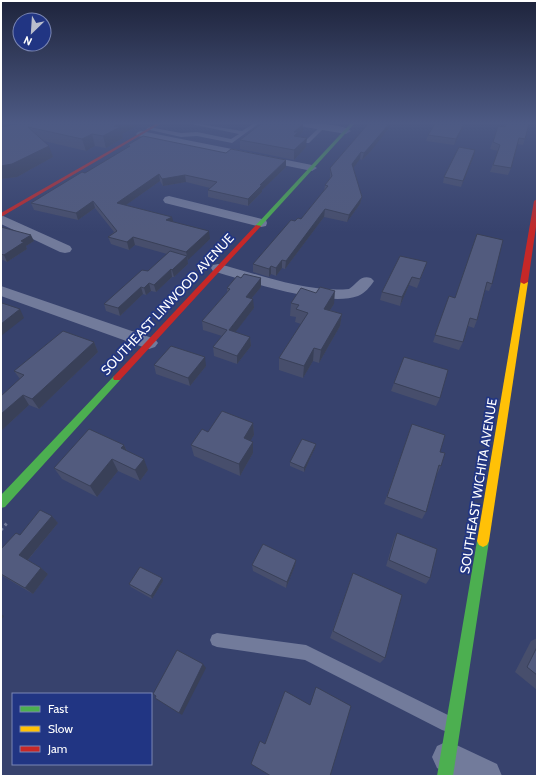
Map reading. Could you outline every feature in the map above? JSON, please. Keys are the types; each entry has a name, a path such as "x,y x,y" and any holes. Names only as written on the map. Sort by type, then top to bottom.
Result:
{"street":[{"path":"1,215 95,160"},
{"path":"277,160 312,168"},
{"name":"SOUTHEAST LINWOOD AVENUE","path":"1,503 319,160"},
{"path":"170,200 261,223"},
{"name":"SOUTHEAST WICHITA AVENUE","path":"449,753 537,201"},
{"path":"1,219 65,249"},
{"path":"218,268 293,287 332,294 353,292 366,281"},
{"path":"4,295 149,343"},
{"path":"449,753 485,776"}],"lane":[{"path":"217,640 306,653 449,753"}],"building":[{"path":"1,160 20,160 12,164 1,166"},
{"path":"106,160 286,160 248,199 208,190 217,182 185,175 162,179 159,174 117,203 172,217 166,220 209,231 186,252 133,237 127,242 108,237 117,231 93,201 76,213 31,203 82,172 85,173"},
{"path":"337,160 355,160 352,164 362,197 349,215 325,209 286,261 282,260 276,268 271,266 269,269 253,264 291,220 295,221 298,218 301,219 328,186 325,185 332,176 330,168"},
{"path":"452,160 471,160 463,181 444,177"},
{"path":"495,160 513,160 511,168 493,165"},
{"path":"1,227 31,235 21,241 24,242 4,255 1,254"},
{"path":"477,234 503,240 492,284 487,282 477,320 470,318 463,342 435,335 449,296 455,298"},
{"path":"170,251 187,256 154,285 149,283 144,288 141,287 118,308 104,304 142,270 148,271"},
{"path":"400,256 427,262 420,279 412,277 402,297 382,292"},
{"path":"244,274 261,278 246,297 253,299 229,330 250,337 237,356 213,347 227,330 202,321 230,289 227,288 237,276 241,278"},
{"path":"320,287 335,291 324,309 342,314 321,350 314,348 304,366 279,358 308,313 296,309 299,305 291,303 301,288 316,293"},
{"path":"2,303 20,309 1,324 1,304"},
{"path":"63,331 94,342 32,399 23,395 1,414 1,396 24,375 14,371"},
{"path":"171,346 205,357 188,378 154,365"},
{"path":"404,357 448,370 440,398 394,383"},
{"path":"222,411 253,423 244,438 253,442 239,464 191,445 202,429 208,432"},
{"path":"412,424 445,435 440,452 445,453 441,466 439,465 426,512 387,497"},
{"path":"89,429 124,445 121,448 144,459 135,470 112,459 90,486 54,468"},
{"path":"302,439 316,444 304,468 290,462"},
{"path":"40,510 52,516 19,555 41,568 25,588 1,574 1,549 16,533 20,535"},
{"path":"397,533 437,549 430,578 389,560"},
{"path":"263,544 296,560 287,582 252,565"},
{"path":"140,567 162,578 151,596 129,584"},
{"path":"353,573 402,595 385,658 333,631"},
{"path":"537,647 537,675 527,667"},
{"path":"177,650 203,664 179,713 155,698 156,696 153,694"},
{"path":"316,687 351,706 330,776 271,776 251,764 260,741 265,744 285,691 310,705"}],"traffic: fast":[{"path":"258,226 319,160"},
{"path":"1,503 117,378"},
{"path":"445,776 483,541"}],"traffic: slow":[{"path":"483,541 524,282"}],"traffic: jam":[{"path":"1,215 95,160"},
{"path":"524,282 537,201"},
{"path":"117,378 258,226"}]}
